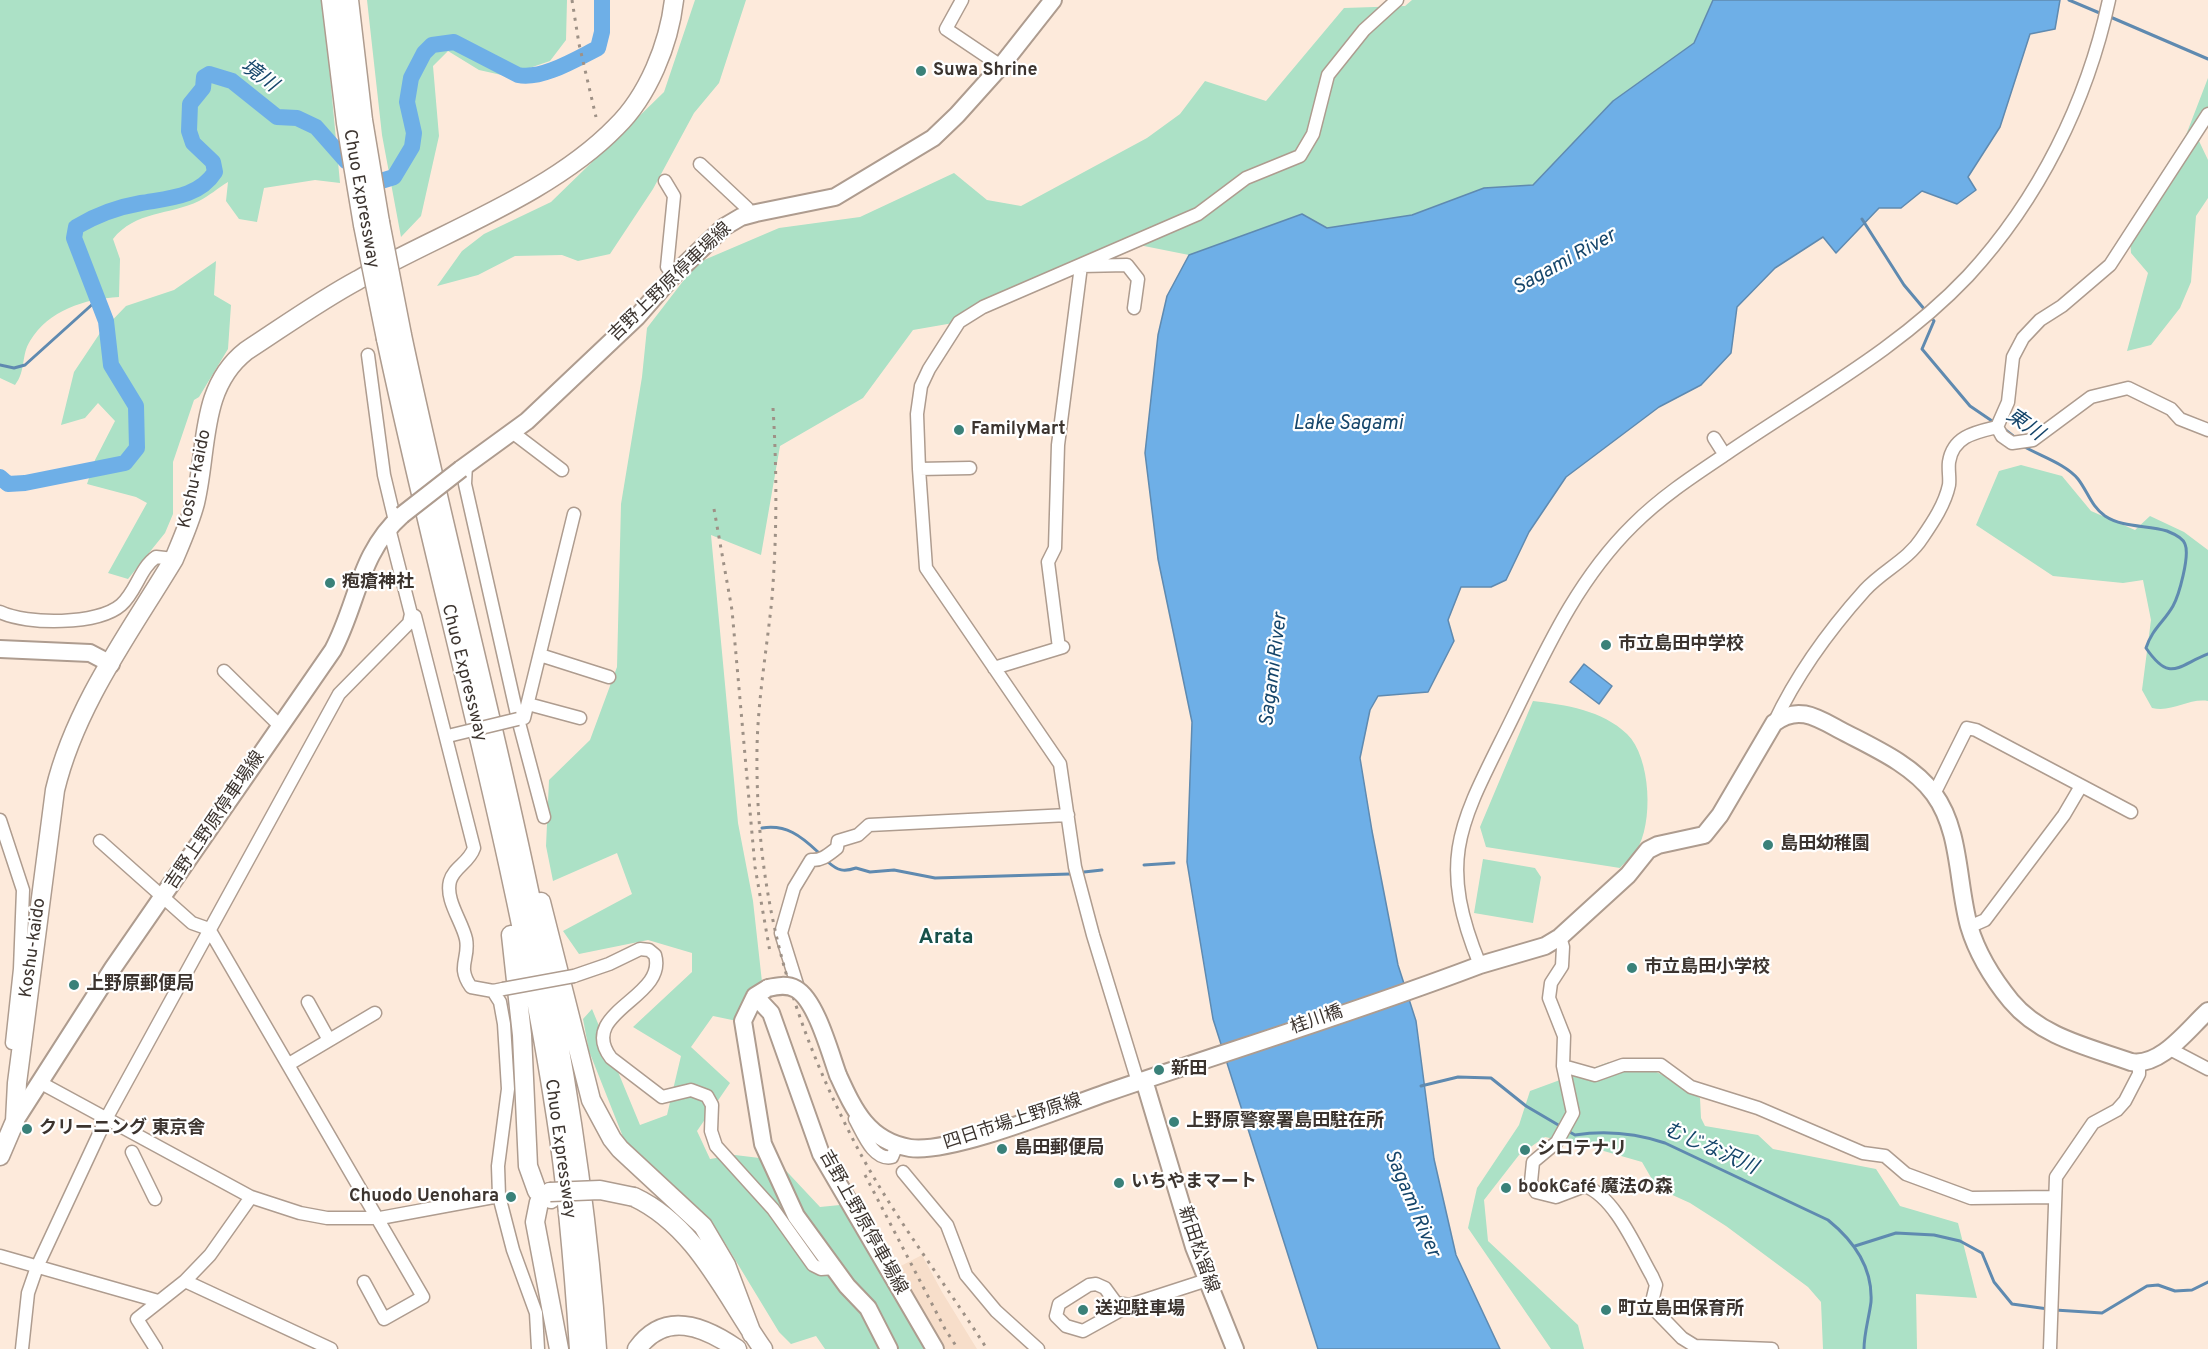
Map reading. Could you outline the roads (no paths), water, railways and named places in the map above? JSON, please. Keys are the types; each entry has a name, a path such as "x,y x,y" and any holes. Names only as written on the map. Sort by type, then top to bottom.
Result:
{"highway":[{"name":"Chuo Expressway","path":"331,0 346,123 394,337 467,691 511,879 546,1059 564,1174 579,1349"},
{"name":"Chuo Expressway","path":"349,0 394,337 508,798 560,1047 586,1232 597,1349"},
{"name":"Koshu-kaido","path":"0,1156 15,1121 16,1046 55,790 67,747 111,664 174,559 195,501 213,394 218,382 235,360 357,280 512,199 574,163 596,146 618,126 646,84 668,30 674,0"},
{"path":"467,691 503,886 516,974 522,1035 528,1166 533,1185 548,1196 600,1190 664,1215 689,1239 751,1341 763,1349"},
{"path":"508,798 546,918 591,1100 620,1149 692,1214 712,1239 733,1281 751,1341"},
{"path":"548,1196 535,1212 535,1228 559,1349"},
{"path":"637,1349 654,1331 677,1326 700,1328 737,1349"}],"main road":[{"name":"吉野上野原停車場線","path":"15,1121 113,968 163,899 337,641 346,625 364,564 395,521 463,467 512,432 637,317 675,274 724,227 748,215 835,197 933,138 957,116 1001,66 1053,0"},
{"path":"0,649 90,653 111,664"},
{"path":"1480,965 1545,946 1560,937 1620,883 1648,850 1658,845 1704,835 1713,826 1774,723 1794,713 1812,716 1898,762 1934,794 1949,826 1969,927 1993,976 2027,1018 2048,1032 2139,1064 2153,1059 2168,1048 2208,1011"},
{"name":"桂川橋","path":"1179,1068 1480,965"},
{"name":"四日市場上野原線","path":"762,992 786,986 797,989 807,1000 838,1075 865,1125 878,1136 897,1145 914,1148 940,1147 1179,1068"},
{"name":"吉野上野原停車場線","path":"762,992 821,1154 934,1349"},
{"path":"762,992 743,1021 763,1144 796,1216 868,1308 889,1349"},
{"name":"新田松留線","path":"1141,1081 1194,1247 1235,1349"}],"street":[{"path":"962,0 946,29 1001,66"},
{"path":"1141,1081 1090,923 1075,867 1060,764 926,568 917,414 921,386 928,369 959,322 983,307 1198,214 1246,178 1300,156 1313,134 1328,75 1364,30 1397,0"},
{"path":"1480,965 1459,902 1456,868 1459,841 1479,786 1568,607 1608,552 1666,495 1881,352 1912,328 1967,276 2020,210 2052,156 2090,73 2109,0"},
{"path":"1997,427 2008,402 2013,357 2023,338 2040,320 2062,306 2110,265 2208,114"},
{"path":"700,164 747,208 748,215"},
{"path":"665,181 674,196 667,267 675,274"},
{"path":"1081,266 1127,265 1138,279 1134,308"},
{"path":"994,668 1061,648 1048,562 1055,548 1058,445 1081,266"},
{"path":"22,1349 28,1293 37,1268 106,1119 339,694 409,623 411,614 395,521 384,475 368,355"},
{"path":"1997,427 2002,436 2012,442 2034,440 2091,397 2128,388 2171,409 2180,419 2208,430"},
{"path":"1774,723 1817,651 1866,589 1914,550 1923,537 1942,505 1949,484 1951,456 1959,441 1971,433 1997,427"},
{"path":"512,432 562,470"},
{"path":"463,467 518,719 544,817"},
{"path":"919,469 970,468"},
{"path":"450,736 524,718 574,514"},
{"path":"0,612 44,621 81,619 104,613 123,603 149,562 156,557 174,559"},
{"path":"411,614 415,616 450,736 474,849 471,857 454,871 449,888 466,940 462,967 471,987 498,990 574,976 640,950 649,950 655,956 658,964 656,974 650,984 613,1014 603,1041 605,1050 611,1058 662,1097 691,1090 707,1096 712,1105 711,1131 716,1146 773,1209 813,1265 821,1269 835,1268"},
{"path":"540,655 609,677"},
{"path":"224,671 280,727"},
{"path":"528,704 580,718"},
{"path":"1934,794 1967,728 1976,730 2131,812"},
{"path":"1969,927 1985,920 2064,815 2081,786"},
{"path":"897,1145 892,1157 885,1159 876,1154 842,1098 818,1042 791,972 781,933 794,888 811,860 819,861 837,848 838,841 858,835 869,825 1068,815"},
{"path":"0,820 23,890 16,1046"},
{"path":"99,841 192,923 210,929 380,1218 423,1297 384,1319 364,1282"},
{"path":"1560,937 1563,946 1562,966 1551,983 1549,998 1564,1036 1563,1066 1573,1113 1557,1142 1533,1162 1531,1182 1536,1191 1556,1197 1585,1186 1595,1190 1608,1201 1656,1285 1651,1306 1682,1338 1695,1346 1772,1349"},
{"path":"498,990 504,1024 508,1089 498,1166 499,1196 513,1250 536,1313 538,1349"},
{"path":"308,1002 329,1040"},
{"path":"289,1065 375,1013"},
{"path":"0,1034 16,1046"},
{"path":"2168,1048 2208,1070"},
{"path":"2050,1349 2055,1258 2056,1177 2093,1123 2117,1110 2125,1101 2139,1074 2139,1064"},
{"path":"1563,1066 1595,1075 1623,1065 1661,1065 1691,1088 1758,1108 1863,1153 1885,1156 1906,1174 1971,1198 2054,1197"},
{"path":"41,1083 251,1197 300,1214 327,1218 380,1218 499,1196"},
{"path":"132,1152 155,1199"},
{"path":"903,1172 947,1225 966,1275 996,1311 1038,1349"},
{"path":"156,1349 137,1319 185,1281 210,1255 251,1197"},
{"path":"0,1256 158,1301"},
{"path":"1131,1305 1116,1303 1105,1288 1096,1284 1089,1285 1059,1304 1056,1316 1066,1326 1083,1331 1131,1305 1207,1280"},
{"path":"185,1281 331,1349"}],"water":[{"name":"Lake Sagami","path":"1713,0 2060,0 2055,29 2030,34 2000,127 1968,177 1976,190 1957,204 1922,191 1901,208 1879,208 1836,253 1823,237 1775,268 1737,307 1731,353 1701,385 1659,407 1566,477 1529,532 1506,580 1491,587 1461,587 1448,620 1454,641 1428,692 1378,696 1370,710 1360,758 1398,965 1416,1021 1434,1159 1456,1255 1500,1349 1318,1349 1213,1019 1187,862 1192,722 1158,559 1145,453 1158,335 1167,296 1189,255 1302,214 1327,228 1412,215 1484,188 1533,185 1613,101 1694,43"},
{"path":"1584,664 1612,686 1599,704 1570,682"}],"waterway":[{"name":"境川","path":"0,477 8,484 25,483 125,463 137,448 136,406 111,365 106,321 74,238 76,227 99,215 132,205 182,195 201,187 215,172 213,162 193,143 189,131 190,104 203,88 204,77 209,74 232,81 277,117 297,118 316,127 346,161 381,181 394,177 412,147 414,133 407,102 411,78 424,53 432,45 454,42 518,75 527,76 548,72 598,48 602,32 602,0"},
{"path":"2069,0 2102,14"},
{"path":"2108,16 2208,59"},
{"name":"東川","path":"1862,219 1904,285 1925,310"},
{"path":"0,365 14,368 25,365 96,301"},
{"name":"東川","path":"1929,315 1934,321 1922,349 1970,406 1995,423"},
{"name":"東川","path":"2003,428 2017,439"},
{"name":"東川","path":"2023,446 2073,474 2096,508 2105,516 2119,523 2167,531 2182,540 2185,544 2186,557 2178,593 2170,612 2151,636 2146,648 2161,665 2174,669 2208,654"},
{"path":"762,828 771,827 793,832 818,852"},
{"path":"828,862 841,870 856,868 870,872 894,870 935,878 1070,874"},
{"path":"1144,865 1174,863"},
{"path":"1084,872 1102,870"},
{"name":"むじな沢川","path":"1421,1086 1458,1077 1491,1078 1526,1106 1560,1126"},
{"name":"むじな沢川","path":"1566,1130 1575,1135 1610,1133 1632,1135 1665,1143 1828,1220 1854,1246 1869,1277 1871,1302 1864,1349"},
{"path":"1855,1246 1896,1233 1934,1235 1960,1241 1982,1253 1994,1282 2012,1304 2048,1309"},
{"path":"2055,1310 2102,1313 2147,1286 2158,1285 2175,1291 2192,1290 2208,1282"}],"railway":[{"path":"572,0 579,44 596,117"},
{"path":"773,408 776,479 775,550 757,748 762,855 781,956 814,1054 859,1151 905,1227 987,1349"},
{"path":"714,509 732,610 755,867 770,952"},
{"path":"865,1175 945,1329 958,1349"}],"place":[{"name":"Suwa Shrine","path":"921,71"},
{"name":"FamilyMart","path":"959,430"},
{"name":"疱瘡神社","path":"330,583"},
{"name":"市立島田中学校","path":"1606,645"},
{"name":"島田幼稚園","path":"1768,845"},
{"name":"市立島田小学校","path":"1632,968"},
{"name":"上野原郵便局","path":"74,985"},
{"name":"新田","path":"1159,1070"},
{"name":"上野原警察署島田駐在所","path":"1174,1122"},
{"name":"クリーニング 東京舎","path":"27,1129"},
{"name":"島田郵便局","path":"1002,1149"},
{"name":"シロテナリ","path":"1525,1150"},
{"name":"いちやまマート","path":"1119,1183"},
{"name":"bookCafé 魔法の森","path":"1506,1188"},
{"name":"Chuodo Uenohara","path":"511,1197"},
{"name":"送迎駐車場","path":"1083,1310"},
{"name":"町立島田保育所","path":"1606,1310"}],"district":[{"name":"Arata","path":"946,939"}],"water label":[{"name":"Sagami River","path":"1565,263"},
{"name":"Sagami River","path":"1275,670"},
{"name":"Sagami River","path":"1411,1204"}]}
